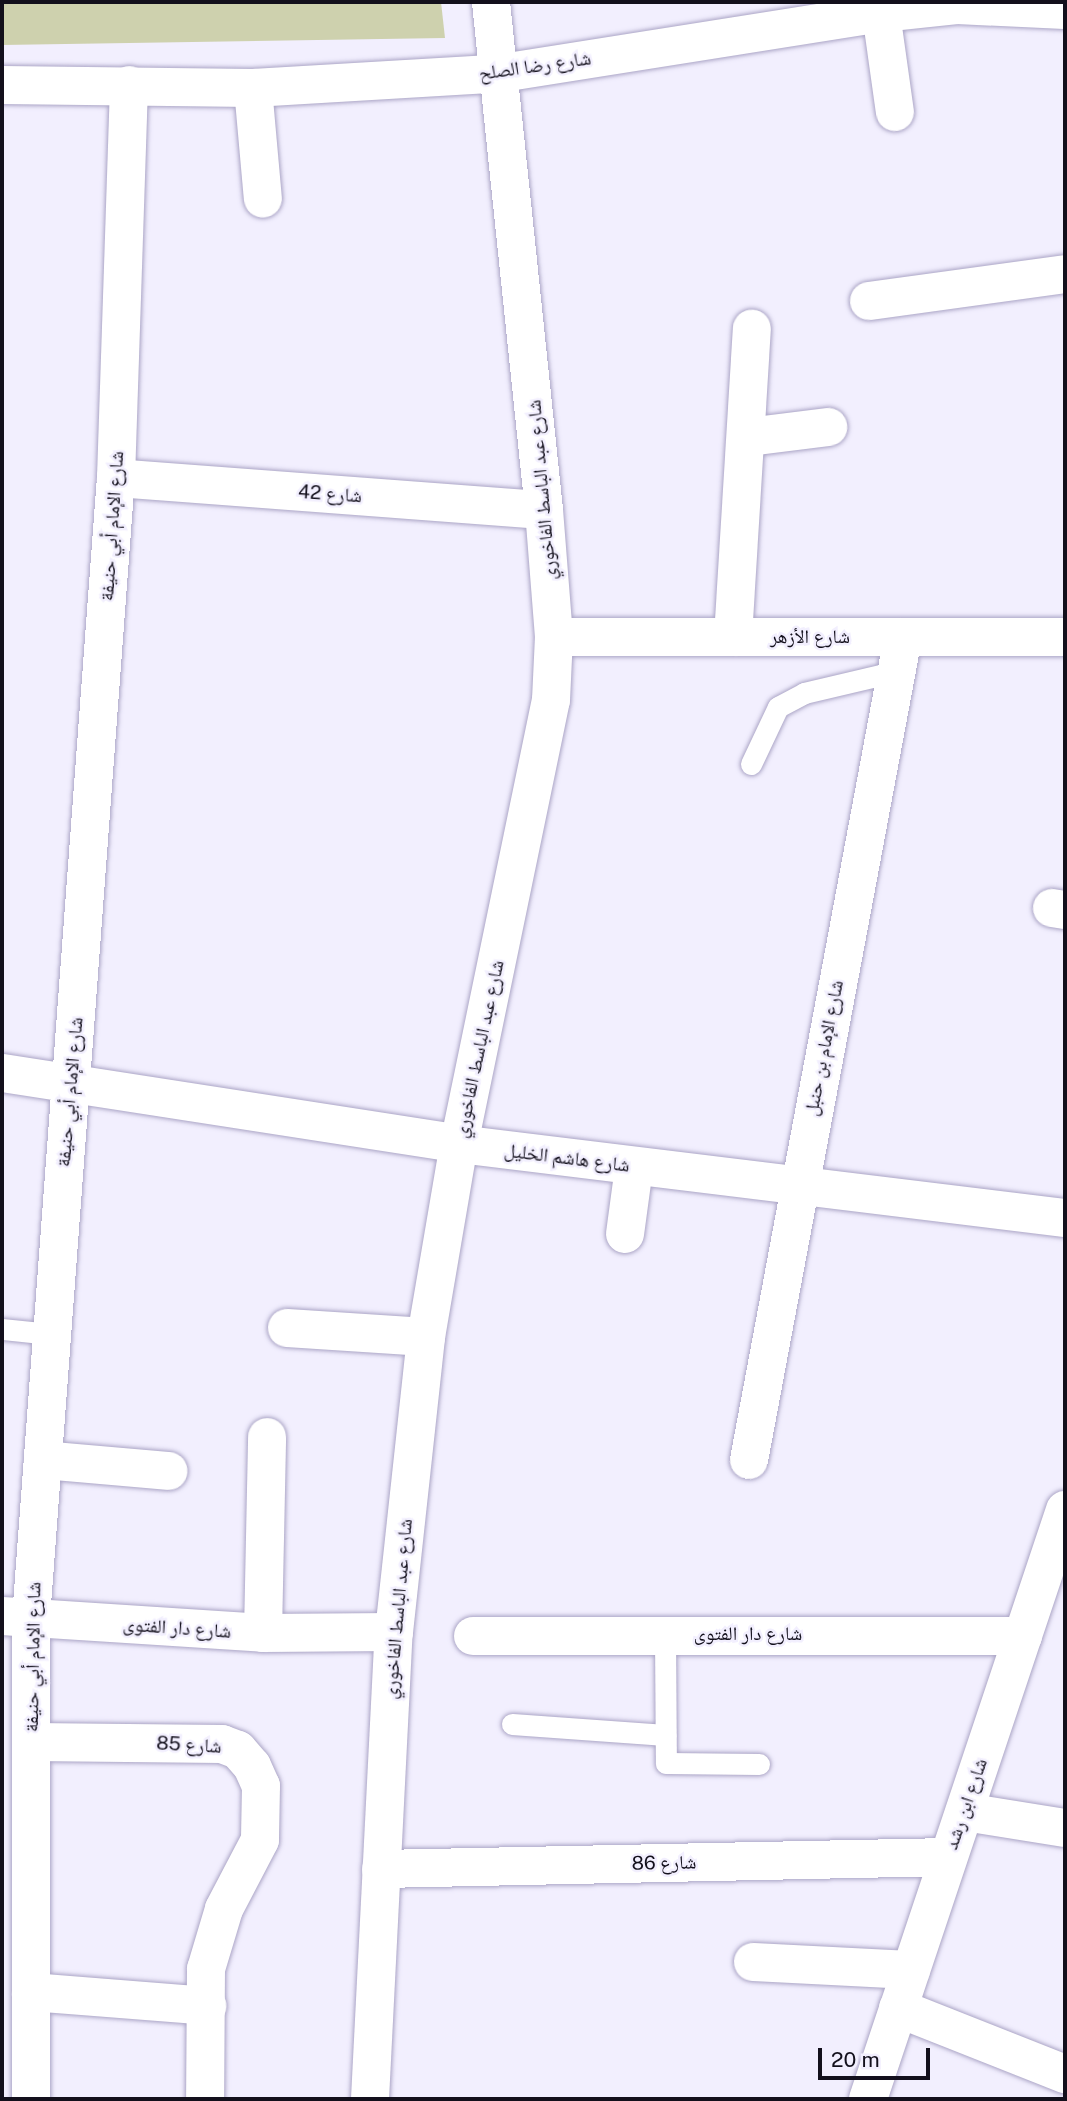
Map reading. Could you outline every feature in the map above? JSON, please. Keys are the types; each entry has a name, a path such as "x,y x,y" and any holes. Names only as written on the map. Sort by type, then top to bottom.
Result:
{"street":[{"name":"شارع عبد الباسط الفاخوري","path":"370,2099 394,1632 426,1337 459,1144 543,753 554,637 502,73 491,2"},
{"name":"شارع رضا الصلح","path":"2,85 253,88 502,73 881,13 957,4 1065,10"},
{"path":"881,13 895,113"},
{"name":"شارع الإمام أبي حنيفة","path":"31,2099 31,1992 16,1853 32,1742 17,1617 43,1460 50,1334 116,478 129,85"},
{"path":"253,88 263,199"},
{"path":"869,301 1065,274"},
{"path":"733,637 748,437 752,329"},
{"path":"748,437 828,427"},
{"name":"شارع 42","path":"116,478 544,510"},
{"name":"شارع الأزهر","path":"554,637 733,637 900,654 1065,637"},
{"name":"شارع الإمام بن حنبل","path":"749,1460 798,1183 900,654"},
{"name":"شارع هاشم الخليل","path":"2,1073 71,1080 459,1144 635,1167 798,1183 1065,1218"},
{"path":"625,1234 635,1167"},
{"path":"287,1328 426,1337"},
{"path":"263,1633 267,1437"},
{"path":"43,1460 169,1471"},
{"name":"شارع ابن رشد","path":"868,2099 1065,1510"},
{"name":"شارع دار الفتوى","path":"17,1617 263,1633 394,1632"},
{"name":"شارع دار الفتوى","path":"473,1636 1023,1636"},
{"name":"شارع 85","path":"32,1742 222,1744 238,1750 252,1766 261,1786 260,1840 216,1930 206,1969 205,2099"},
{"path":"965,1812 1065,1828"},
{"name":"شارع 86","path":"381,1869 948,1857"},
{"path":"753,1962 911,1970"},
{"path":"31,1992 207,2006"},
{"path":"898,2008 1065,2074"}],"lane":[{"path":"751,764 778,707 804,693 900,654"},
{"path":"2,1329 50,1334"},
{"path":"664,1634 666,1763 759,1765"},
{"path":"512,1724 666,1735"}],"green space":[{"path":"2,2 441,2 445,38 2,45"}]}
